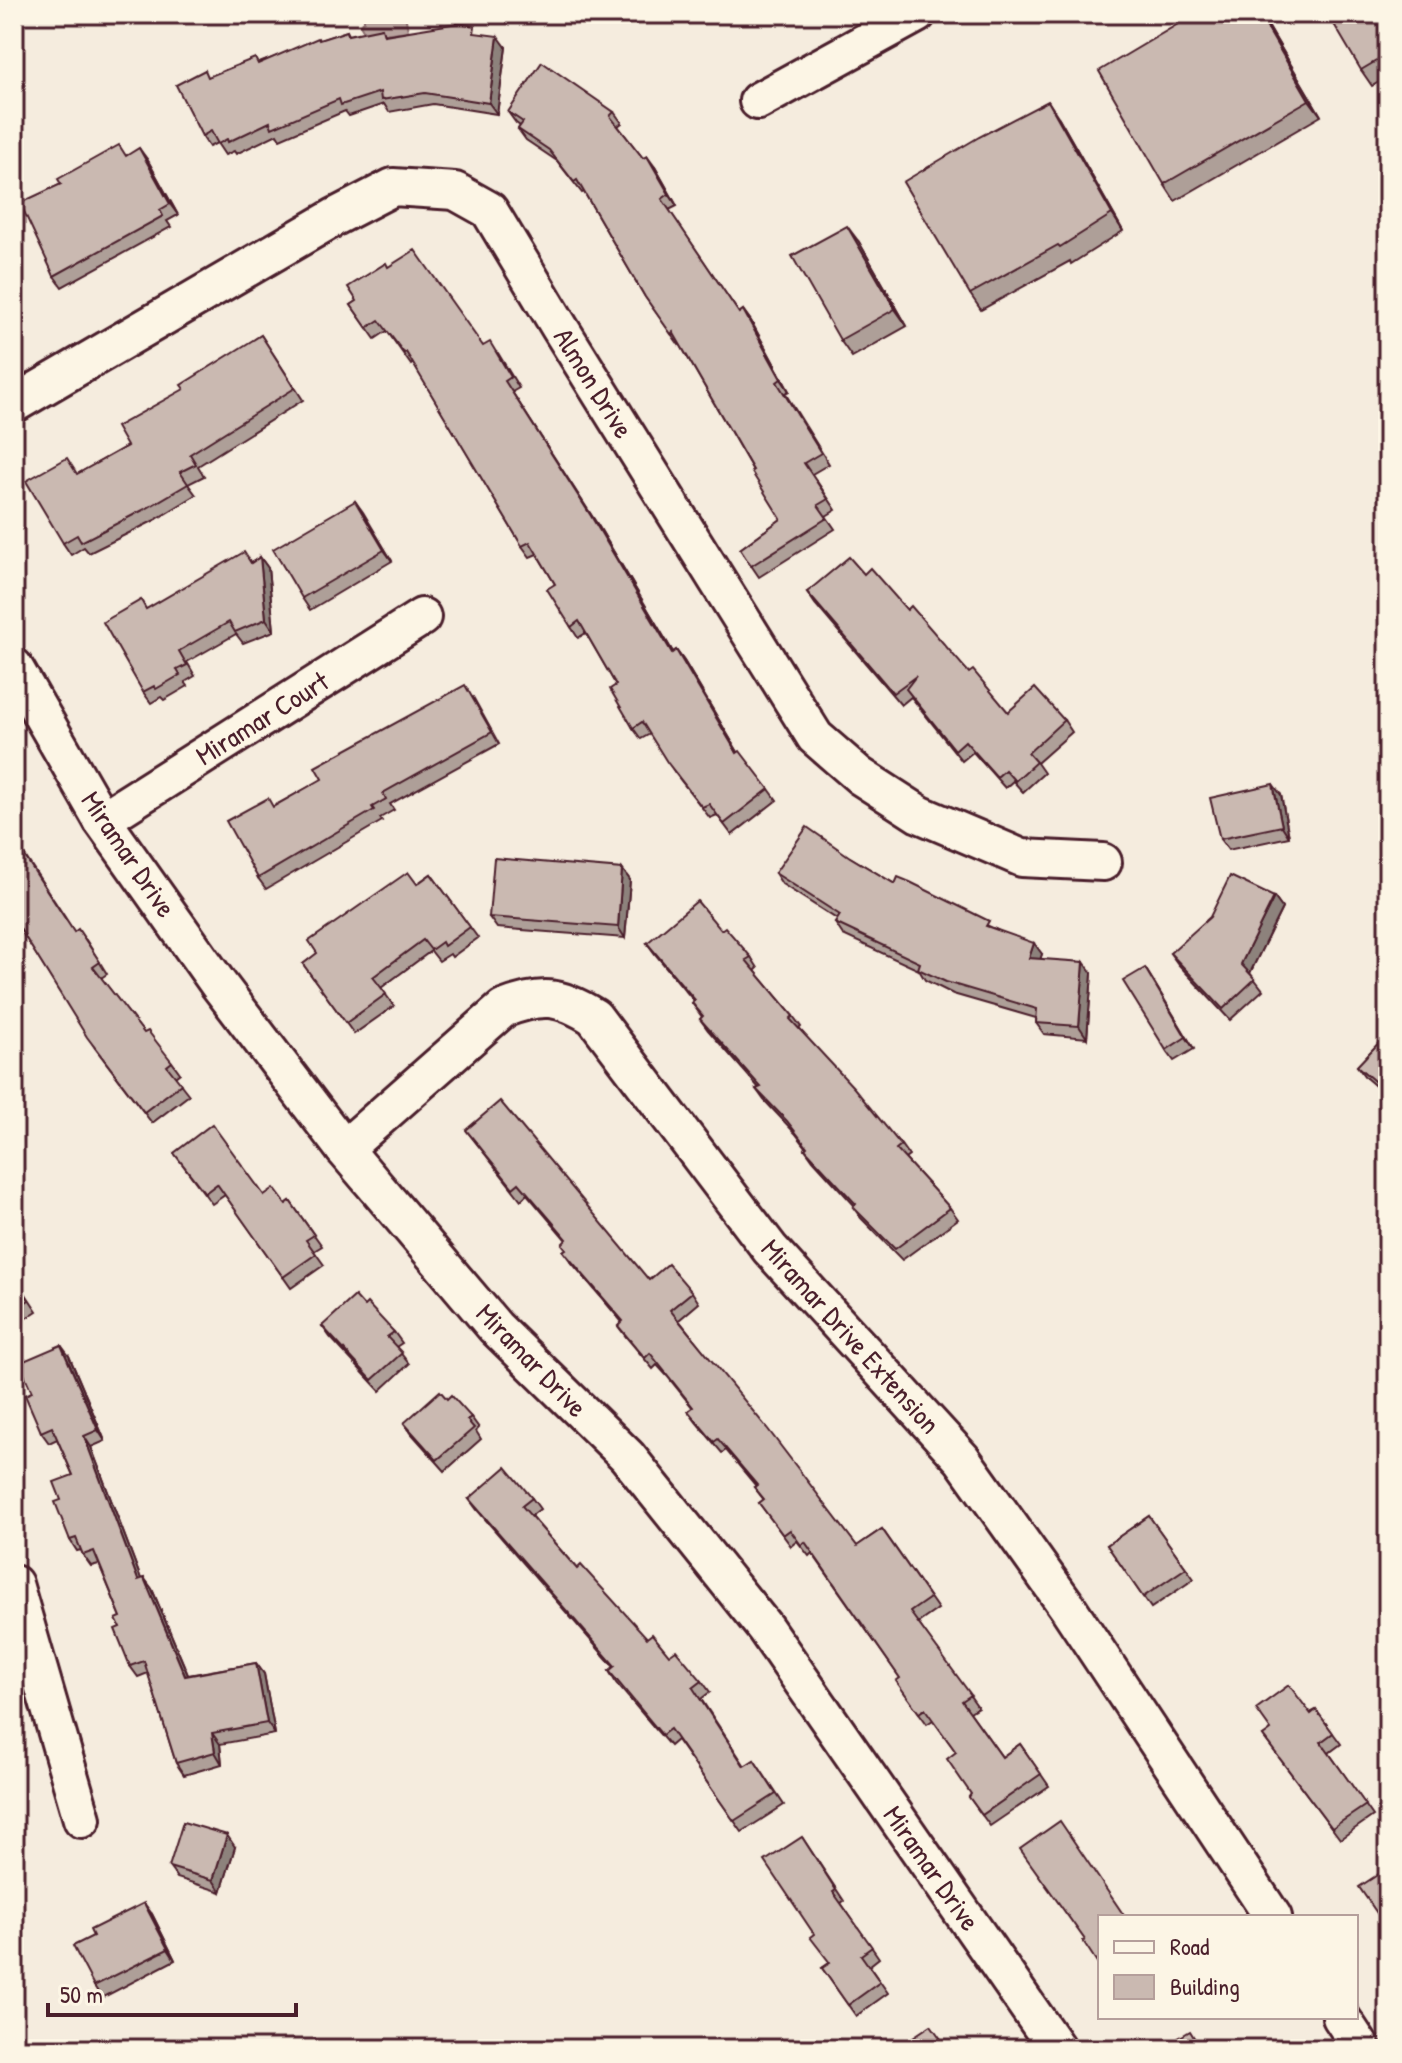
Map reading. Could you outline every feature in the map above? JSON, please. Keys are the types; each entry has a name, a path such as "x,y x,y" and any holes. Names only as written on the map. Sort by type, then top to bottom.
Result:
{"street":[{"path":"758,101 917,14"},
{"name":"Almon Drive","path":"14,404 335,217 393,187 455,191 489,210 815,737 860,776 919,814 1022,858 1103,862"},
{"name":"Miramar Court","path":"102,820 422,617"},
{"name":"Miramar Drive","path":"14,667 102,820 219,985 344,1149 495,1327 627,1456 755,1616 1057,2049"},
{"name":"Miramar Drive Extension","path":"344,1149 503,1009 544,997 572,1003 594,1017 770,1249 962,1459 1069,1609 1272,1915"},
{"path":"14,1584 82,1819"},
{"path":"1342,2019 1362,2049"}],"shaded area":[{"path":"405,14 408,31 366,36 360,24 364,16"}],"building":[{"path":"1195,14 1259,14 1309,100 1164,184 1099,71"},
{"path":"1328,14 1388,14 1388,54 1361,70"},
{"path":"458,23 475,26 474,33 498,36 489,103 425,93 381,100 380,92 341,105 339,99 272,128 270,122 218,144 211,131 202,136 176,85 205,70 208,77 255,58 258,64 318,38 347,31 348,35 382,28 384,35"},
{"path":"542,62 614,112 610,116 643,158 647,156 669,194 662,199 739,313 743,310 781,379 777,382 821,453 804,463 828,499 818,505 827,518 751,566 740,549 781,519 673,332 671,334 645,297 577,180 574,182 549,150 518,129 523,122 508,112"},
{"path":"1048,101 1112,214 1060,247 1058,245 970,294 903,182"},
{"path":"119,145 126,156 139,148 170,204 160,210 163,216 54,276 20,203 61,184 58,179"},
{"path":"847,226 895,309 840,340 792,256"},
{"path":"415,250 483,346 490,342 511,377 505,381 591,516 672,653 676,650 737,753 740,751 769,789 724,824 709,804 702,807 667,762 642,722 633,728 610,689 616,685 579,621 571,627 547,589 555,584 530,542 522,546 406,352 379,320 367,328 351,305 357,301 348,287 386,263 388,267"},
{"path":"261,335 295,388 190,454 196,464 180,472 188,484 81,542 77,535 63,543 26,481 67,458 77,474 127,446 116,427 184,389 181,385"},
{"path":"355,501 384,550 302,598 273,549"},
{"path":"244,552 251,563 260,557 266,619 235,632 229,622 179,651 187,665 177,670 180,675 156,689 154,686 143,692 103,622 141,600 146,609"},
{"path":"849,557 864,574 870,568 907,610 911,606 969,673 973,670 1008,712 1035,688 1064,720 1028,753 1036,762 1015,781 1005,770 997,777 965,741 955,750 906,689 916,676 893,693 807,592"},
{"path":"465,685 492,732 383,793 386,799 372,807 374,810 258,878 226,821 268,798 273,807 322,779 315,767"},
{"path":"1273,784 1282,826 1220,839 1210,798"},
{"path":"807,827 895,884 898,877 910,882 989,921 986,926 1034,943 1029,958 1084,962 1079,1026 1036,1023 1037,1009 946,982 918,969 920,963 835,923 840,915 775,873"},
{"path":"14,840 74,932 78,929 100,962 93,967 144,1033 148,1031 172,1062 167,1066 181,1084 144,1112 87,1037 14,919"},
{"path":"494,858 622,869 618,927 489,917"},
{"path":"408,872 417,884 431,874 470,927 444,946 442,942 431,950 423,940 373,977 386,994 346,1023 303,964 317,953 309,941"},
{"path":"1230,876 1274,897 1241,964 1255,979 1223,1009 1170,953 1210,917"},
{"path":"697,901 721,930 725,927 751,957 746,960 793,1016 790,1019 854,1088 901,1145 896,1149 950,1208 895,1249 853,1207 856,1204 756,1089 761,1087 700,1019 703,1016 692,1003 695,1000 647,943"},
{"path":"1145,968 1186,1037 1166,1050 1123,981"},
{"path":"1388,1033 1388,1093 1357,1066"},
{"path":"500,1101 649,1280 668,1264 692,1292 670,1310 767,1428 857,1546 882,1529 930,1598 910,1612 971,1695 962,1701 1002,1757 1020,1744 1041,1774 982,1815 947,1759 956,1752 925,1709 919,1713 896,1681 900,1678 805,1542 801,1545 790,1530 783,1535 759,1503 764,1499 754,1487 757,1485 718,1439 714,1442 688,1411 693,1407 650,1353 645,1358 618,1326 623,1321 563,1251 566,1249 562,1244 567,1239 519,1183 513,1188 466,1130"},
{"path":"212,1124 264,1195 274,1188 286,1204 290,1201 314,1235 306,1240 316,1254 283,1277 217,1184 205,1193 174,1153"},
{"path":"14,1276 29,1300 14,1310"},
{"path":"355,1296 364,1306 367,1303 394,1332 387,1337 402,1353 372,1380 322,1326"},
{"path":"61,1345 98,1430 84,1436 138,1580 144,1578 185,1676 256,1663 267,1723 212,1733 215,1752 176,1763 144,1661 130,1666 115,1629 120,1627 116,1619 121,1617 94,1551 83,1555 76,1538 70,1540 55,1502 61,1500 54,1482 73,1475 52,1427 41,1432 25,1395 32,1392 19,1363"},
{"path":"440,1391 447,1399 451,1395 471,1417 467,1420 474,1428 437,1460 404,1423"},
{"path":"506,1467 532,1498 522,1506 577,1569 581,1565 647,1638 652,1634 669,1655 676,1650 702,1681 693,1688 744,1766 754,1760 776,1794 734,1821 670,1729 662,1735 609,1671 615,1666 469,1499"},
{"path":"1149,1516 1186,1568 1143,1597 1107,1545"},
{"path":"1289,1685 1311,1714 1316,1710 1333,1733 1321,1742 1366,1805 1332,1828 1263,1736 1271,1730 1256,1709"},
{"path":"1060,1821 1124,1915 1098,1915 1098,1964 1085,1940 1020,1849"},
{"path":"183,1822 227,1835 213,1880 169,1867"},
{"path":"802,1837 836,1890 833,1892 872,1947 861,1955 880,1982 848,2005 822,1968 830,1963 810,1937 814,1934 765,1861"},
{"path":"1388,1868 1388,1929 1359,1887"},
{"path":"144,1903 168,1949 94,1986 73,1946 93,1936 90,1930"},
{"path":"931,2025 948,2049 895,2049"},
{"path":"1190,2031 1201,2049 1160,2049"}]}
